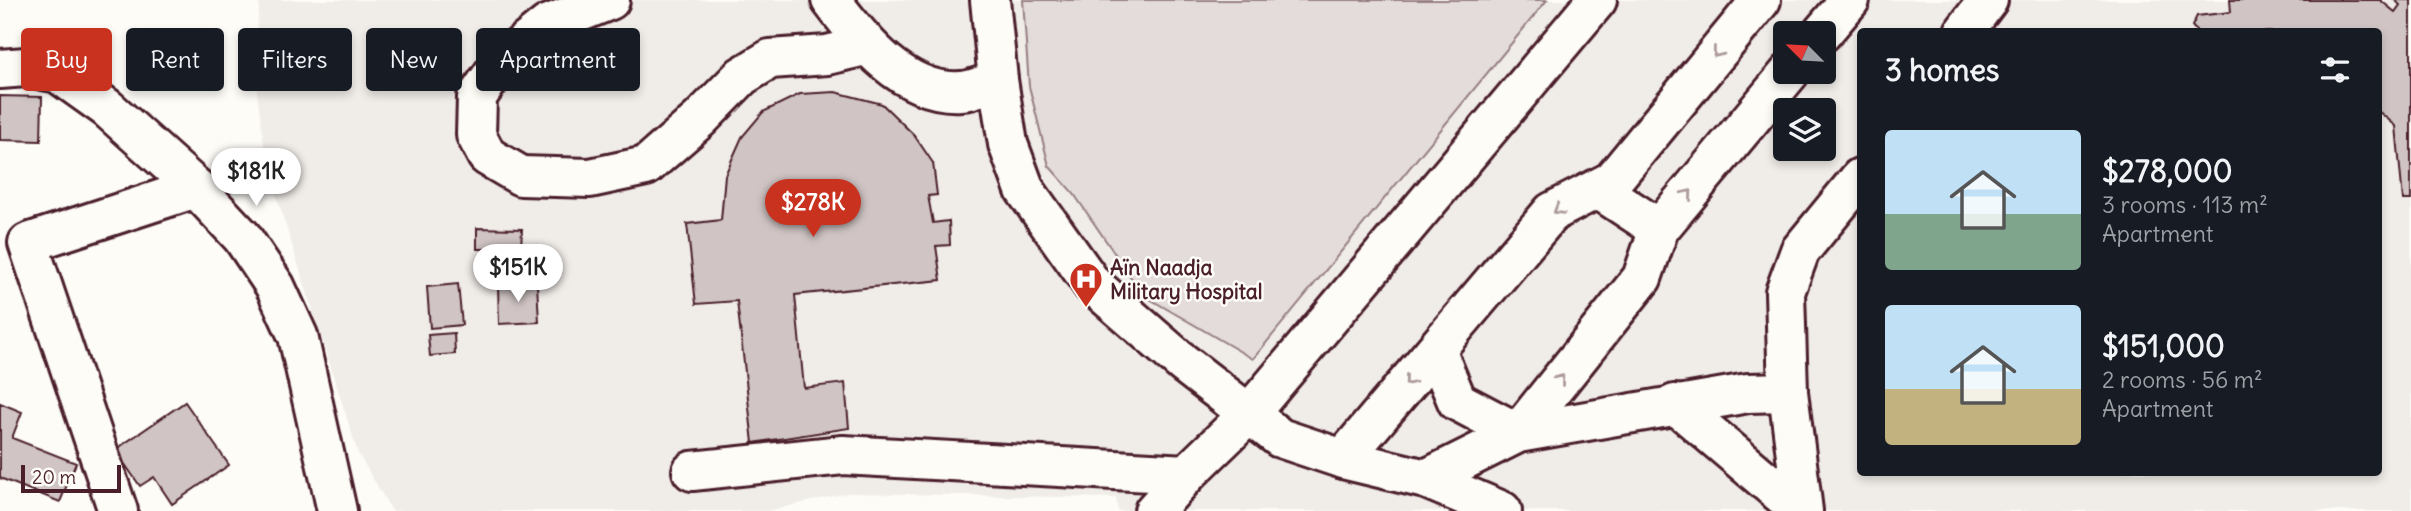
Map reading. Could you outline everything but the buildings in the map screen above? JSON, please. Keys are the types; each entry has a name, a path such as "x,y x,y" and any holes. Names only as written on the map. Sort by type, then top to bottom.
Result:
{"street":[{"path":"610,0 547,25 502,61 477,97 476,135 487,156 521,176 590,178 646,166 700,119 743,76 770,58 827,55 866,46"},
{"path":"831,0 866,46 932,89 961,92 998,80"},
{"path":"990,0 1008,144 1025,190 1092,284 1183,363 1280,438 1343,459 1426,479 1502,511"},
{"path":"1154,511 1187,474 1249,414 1597,0"},
{"path":"1343,459 1552,212 1612,181 1761,0"},
{"path":"1832,21 1850,0"},
{"path":"1967,28 1989,0"},
{"path":"0,69 26,67 58,73 107,108 196,188 242,237 275,286 298,336 337,511"},
{"path":"1518,433 1642,278 1659,229 1780,84"},
{"path":"1802,511 1788,392 1785,292 1800,251 1857,182"},
{"path":"118,511 28,243 196,188"},
{"path":"1598,189 1659,229"},
{"path":"1436,350 1457,401 1518,433"},
{"path":"1426,479 1518,433 1675,404 1748,393 1788,392"},
{"path":"1675,404 1802,511"},
{"path":"692,471 842,455 1187,474"}],"shaded area":[{"name":"Aïn Naadja Military Hospital","path":"260,0 2411,0 2411,511 1118,511 1116,498 847,493 767,511 392,511 358,453 267,166 257,91 352,91 352,28 257,28"},
{"path":"1023,0 1547,0 1253,359 1143,295 1074,194 1049,166 1029,86"}],"place":[{"name":"Aïn Naadja Military Hospital","path":"1086,309"}]}
